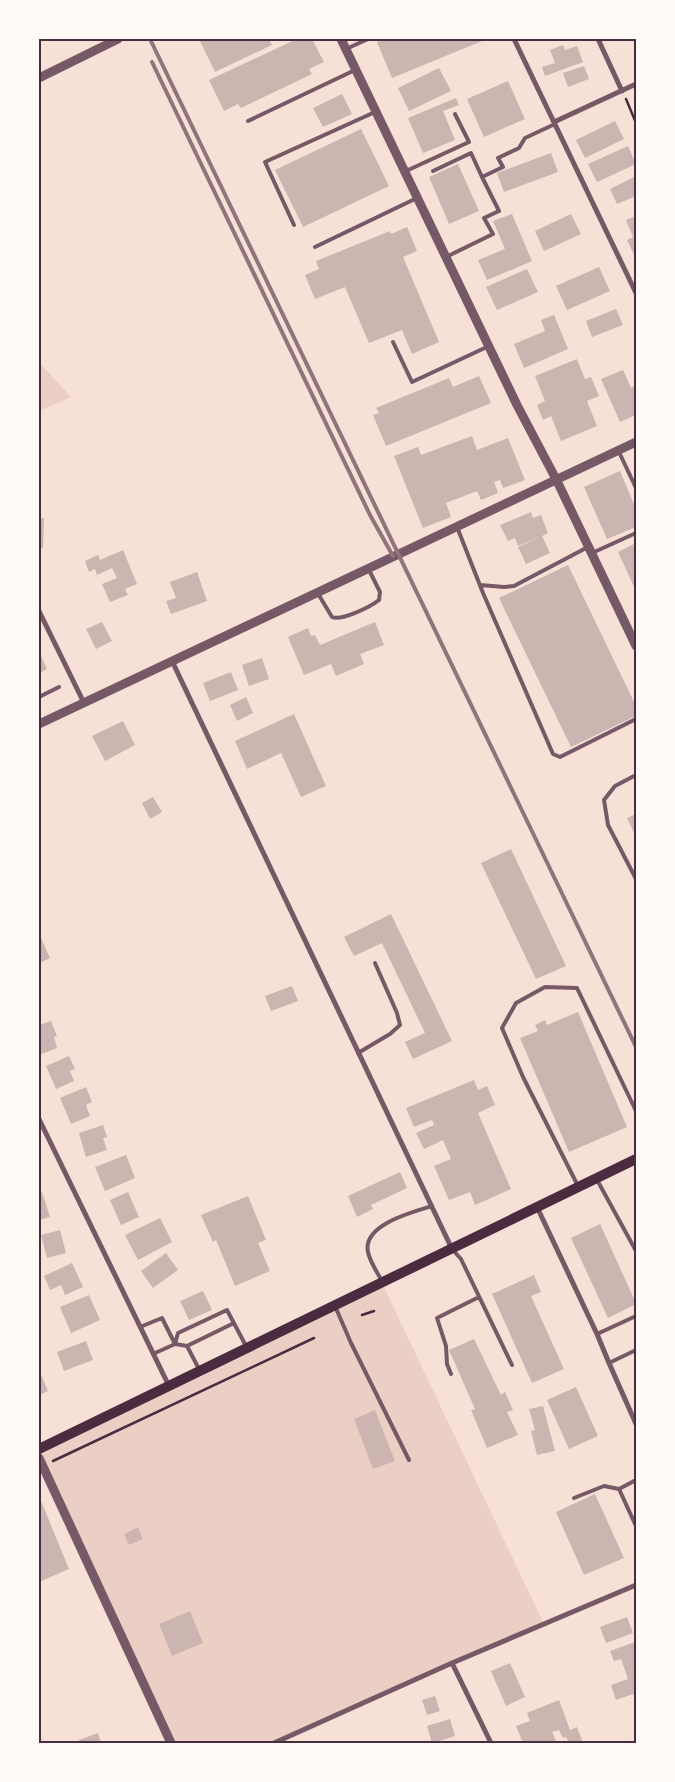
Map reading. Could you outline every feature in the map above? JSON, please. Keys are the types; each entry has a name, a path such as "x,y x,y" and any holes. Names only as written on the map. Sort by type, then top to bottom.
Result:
{"main road":[{"path":"39,1449 636,1159"}],"street":[{"path":"39,78 118,39"},
{"path":"341,39 636,646"},
{"path":"514,39 636,293"},
{"path":"598,39 622,91"},
{"path":"554,123 636,84"},
{"path":"39,724 368,568 557,481 636,442"},
{"path":"39,611 84,703"},
{"path":"172,661 452,1249"},
{"path":"39,1119 169,1386"},
{"path":"537,1207 597,1334 636,1424"},
{"path":"41,1462 171,1743"},
{"path":"274,1743 452,1663 636,1585"},
{"path":"452,1663 491,1743"}],"lane":[{"path":"346,49 368,39"},
{"path":"248,121 356,70"},
{"path":"294,225 265,162 376,112"},
{"path":"405,172 469,142 456,114"},
{"path":"482,176 503,167 498,158 518,148 525,138 554,123"},
{"path":"433,171 471,153 499,211 484,218 493,234 446,257"},
{"path":"315,247 418,198"},
{"path":"393,342 412,382 489,346"},
{"path":"619,451 636,488"},
{"path":"457,527 553,754 560,757 636,719"},
{"path":"480,585 514,586 590,550 636,532"},
{"path":"317,592 329,614 335,618 339,619 357,611 379,600 380,592 368,568"},
{"path":"39,697 59,688"},
{"path":"636,775 615,786 604,800 608,825 636,879"},
{"path":"358,1053 390,1034 400,1025 397,1013 375,963"},
{"path":"579,1187 523,1077 502,1028 516,1003 545,987 577,988 636,1111"},
{"path":"596,1178 636,1251"},
{"path":"382,1283 368,1252 369,1240 374,1231 383,1225 432,1206"},
{"path":"452,1249 461,1259 512,1365"},
{"path":"451,1374 447,1364 446,1346 437,1318 479,1297"},
{"path":"335,1306 351,1343 409,1460"},
{"path":"175,1344 178,1333 227,1310 247,1348"},
{"path":"597,1334 636,1316"},
{"path":"140,1327 162,1318 175,1344"},
{"path":"153,1354 175,1344 187,1346 234,1323"},
{"path":"187,1346 200,1371"},
{"path":"608,1363 636,1350"},
{"path":"574,1498 604,1486 619,1489 636,1480"},
{"path":"619,1489 636,1526"}],"path":[{"path":"622,91 636,123"},
{"path":"362,1315 374,1311"},
{"path":"41,1462 314,1338"}],"shaded area":[{"path":"39,362 71,397 39,411"},
{"path":"382,1283 544,1624 274,1743 171,1743 39,1458 39,1449"}],"building":[{"path":"199,39 269,39 272,45 215,72"},
{"path":"297,39 312,39 324,62 309,69 312,74 241,108 238,104 224,111 209,80"},
{"path":"385,39 487,39 392,78 377,42"},
{"path":"563,45 565,50 577,46 583,62 545,76 542,67 555,63 550,50"},
{"path":"584,66 589,79 568,87 563,73"},
{"path":"439,68 451,91 409,111 398,88"},
{"path":"508,81 525,119 484,137 467,99"},
{"path":"342,94 352,114 323,127 313,108"},
{"path":"456,98 459,105 443,111 455,140 423,153 408,118"},
{"path":"615,121 624,139 585,158 576,140"},
{"path":"361,129 389,186 303,227 275,170"},
{"path":"628,146 636,164 597,182 588,164"},
{"path":"551,153 558,172 504,192 497,173"},
{"path":"458,164 479,211 449,224 429,177"},
{"path":"636,176 636,196 617,204 610,189"},
{"path":"512,214 532,261 487,280 478,260 505,249 493,221"},
{"path":"571,214 581,234 544,251 535,231"},
{"path":"636,216 636,259 627,240 633,237 626,220"},
{"path":"407,227 417,251 403,257 439,342 412,354 402,330 369,343 345,287 315,299 305,275 319,269 316,261 390,231 391,234"},
{"path":"599,267 610,291 567,310 556,286"},
{"path":"527,269 538,292 497,310 486,287"},
{"path":"616,309 623,325 592,337 586,321"},
{"path":"554,315 568,349 524,368 514,344 545,331 541,320"},
{"path":"577,359 585,379 591,377 599,396 587,401 597,426 561,441 551,416 543,420 537,405 545,401 535,376"},
{"path":"623,370 631,388 636,385 636,415 620,422 601,379"},
{"path":"479,376 491,403 386,446 373,415 379,413 376,408 449,378 453,387"},
{"path":"472,436 477,450 508,438 525,480 503,488 500,480 494,482 498,493 481,500 477,491 446,503 451,517 423,528 394,456 418,447 421,455"},
{"path":"620,471 636,509 636,527 607,539 584,487"},
{"path":"531,512 533,518 541,515 548,533 542,536 550,553 526,564 518,547 540,537 518,546 515,538 508,541 500,525"},
{"path":"39,518 44,518 43,548 39,548"},
{"path":"636,543 636,591 618,552"},
{"path":"123,550 137,584 125,589 128,595 110,602 102,584 117,578 112,568 97,575 95,569 89,572 85,561 98,555 100,560"},
{"path":"568,565 636,706 636,716 571,747 499,598"},
{"path":"197,572 207,601 171,614 166,601 176,598 170,582"},
{"path":"102,622 112,641 96,649 86,629"},
{"path":"375,622 384,645 360,654 364,664 336,676 331,664 304,675 288,637 308,628 311,636 315,635 320,645"},
{"path":"39,651 47,669 39,673"},
{"path":"262,658 269,679 249,686 242,665"},
{"path":"231,672 238,690 210,701 203,683"},
{"path":"246,697 253,713 237,721 230,705"},
{"path":"294,714 326,786 301,797 281,753 247,769 235,741"},
{"path":"123,721 135,745 105,761 92,736"},
{"path":"153,797 162,812 150,819 142,803"},
{"path":"636,814 636,837 627,818"},
{"path":"511,849 566,966 536,979 481,863"},
{"path":"391,914 452,1041 413,1059 405,1042 425,1033 382,943 354,956 344,937"},
{"path":"39,937 50,958 39,963"},
{"path":"292,986 298,1001 271,1011 265,996"},
{"path":"578,1012 627,1127 569,1152 520,1038 538,1031 535,1025 545,1020 547,1025"},
{"path":"51,1021 57,1036 54,1037 57,1048 39,1055 39,1025"},
{"path":"69,1056 75,1069 70,1071 74,1081 56,1089 46,1066"},
{"path":"474,1080 478,1090 487,1086 495,1105 478,1113 511,1189 475,1205 470,1192 449,1200 434,1166 451,1159 443,1140 424,1149 416,1133 434,1125 432,1120 414,1127 406,1108"},
{"path":"86,1087 92,1102 86,1105 90,1116 71,1124 60,1098"},
{"path":"103,1125 107,1137 103,1138 107,1150 86,1157 79,1133"},
{"path":"126,1155 135,1178 105,1191 95,1167"},
{"path":"400,1172 407,1188 371,1205 373,1209 357,1217 348,1196"},
{"path":"42,1192 50,1217 39,1220 39,1193"},
{"path":"128,1192 139,1217 121,1225 110,1200"},
{"path":"248,1196 266,1240 258,1243 270,1271 235,1286 216,1240 213,1242 201,1215"},
{"path":"160,1218 172,1242 138,1260 125,1235"},
{"path":"600,1224 636,1303 608,1318 571,1238"},
{"path":"60,1230 66,1253 47,1258 41,1235"},
{"path":"166,1253 178,1270 153,1288 141,1271"},
{"path":"72,1263 83,1287 65,1295 61,1285 50,1290 44,1276"},
{"path":"534,1275 541,1292 531,1296 564,1369 532,1383 492,1294"},
{"path":"203,1291 212,1310 189,1320 180,1301"},
{"path":"89,1295 100,1320 71,1333 60,1307"},
{"path":"474,1339 501,1395 505,1392 513,1410 507,1412 518,1435 487,1448 471,1410 475,1409 449,1350"},
{"path":"86,1341 93,1360 64,1371 57,1352"},
{"path":"39,1370 48,1391 39,1395"},
{"path":"576,1387 598,1436 569,1449 547,1400"},
{"path":"543,1406 555,1451 537,1455 531,1431 535,1430 529,1409"},
{"path":"375,1410 395,1461 373,1469 354,1419"},
{"path":"595,1494 624,1558 584,1575 556,1512"},
{"path":"39,1496 69,1569 39,1582"},
{"path":"138,1527 143,1539 129,1545 124,1534"},
{"path":"190,1611 203,1643 172,1656 159,1624"},
{"path":"627,1617 633,1633 606,1643 600,1627"},
{"path":"635,1642 636,1702 633,1694 616,1700 611,1685 628,1679 621,1659 614,1661 610,1651"},
{"path":"510,1663 525,1697 506,1706 491,1671"},
{"path":"435,1696 440,1711 427,1715 422,1700"},
{"path":"559,1700 570,1730 577,1727 583,1743 569,1743 566,1737 563,1738 559,1730 552,1732 557,1743 523,1743 516,1726 530,1721 527,1713"},
{"path":"450,1719 455,1736 432,1743 427,1726"},
{"path":"98,1733 101,1743 80,1743 79,1740"}],"railway":[{"path":"150,39 636,1047"},
{"path":"152,62 370,515 393,556"}]}
